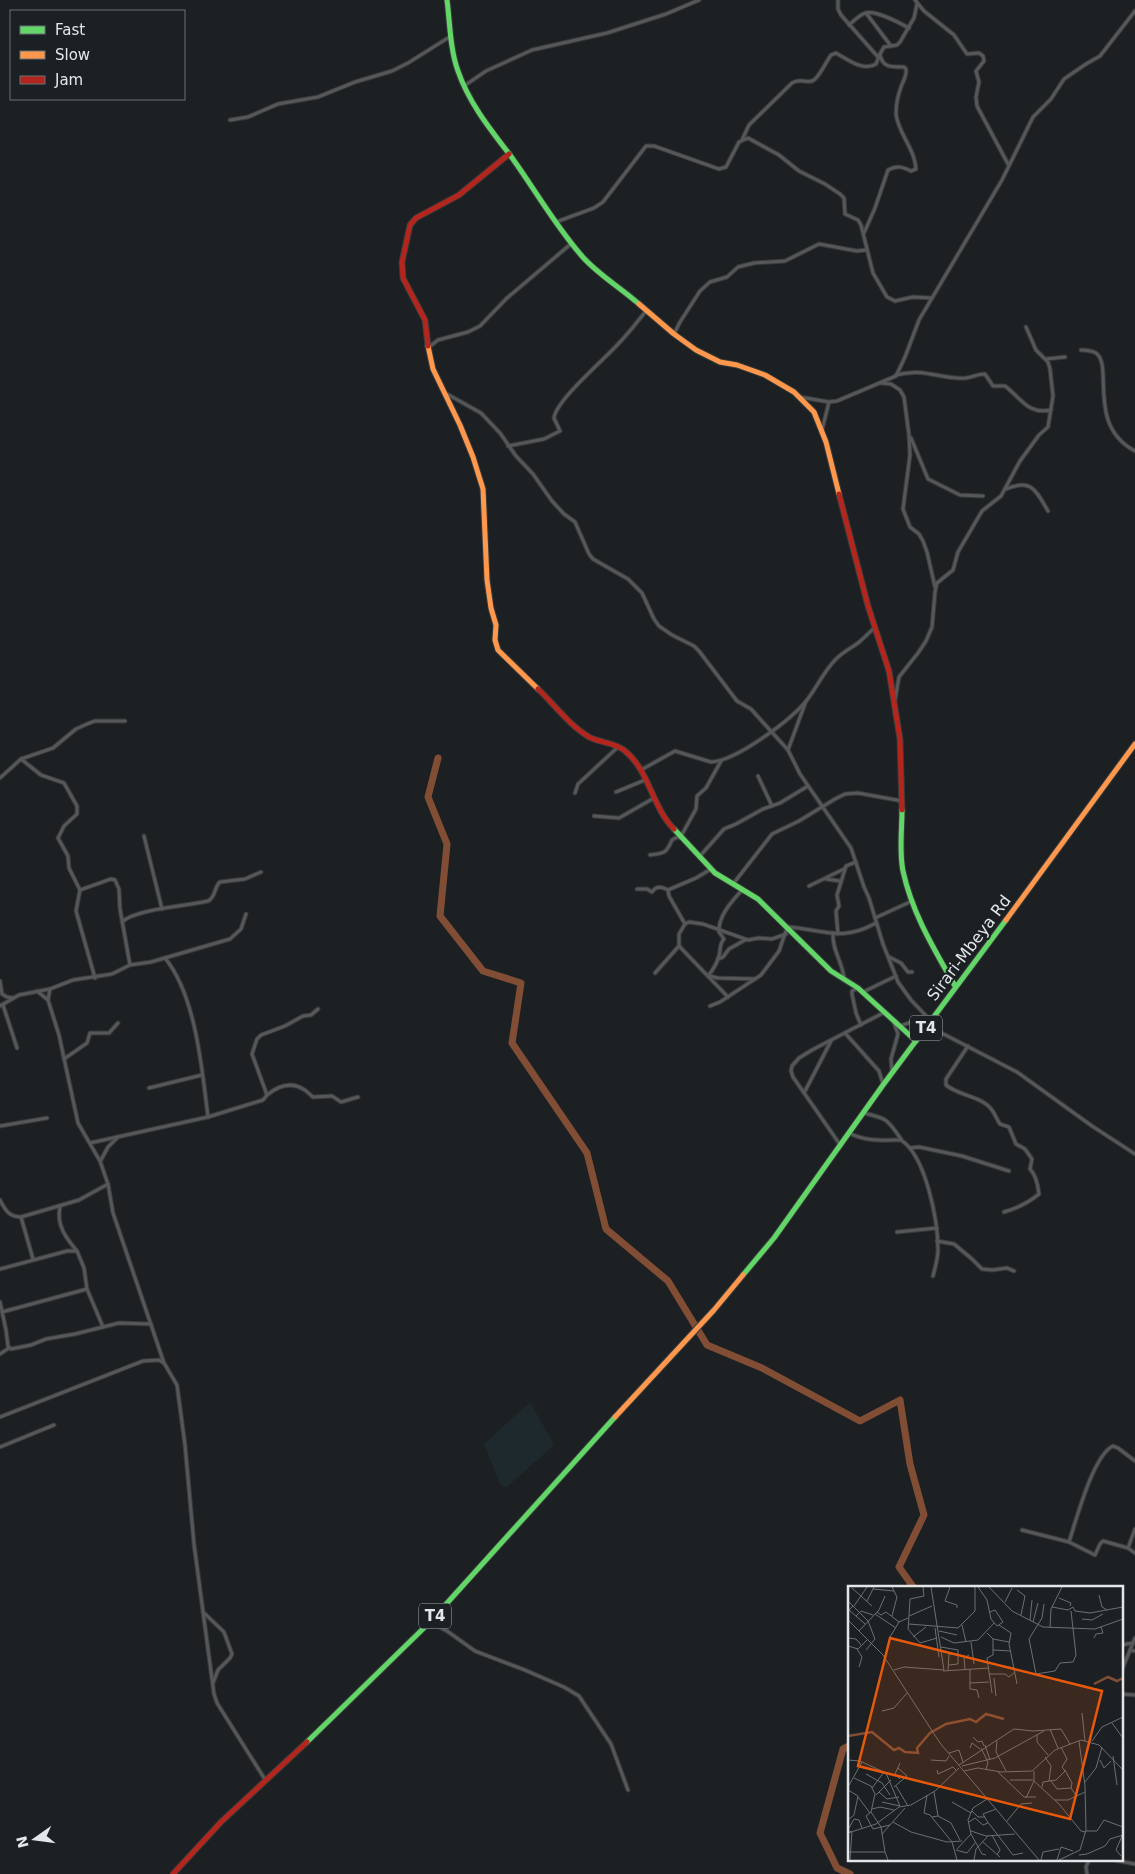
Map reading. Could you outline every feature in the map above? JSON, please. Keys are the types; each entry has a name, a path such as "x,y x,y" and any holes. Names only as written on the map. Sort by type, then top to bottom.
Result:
{"main road":[{"path":"446,0 454,58 464,86 486,124 509,154 555,222 590,265 674,334 705,356 765,375 800,397 814,412 822,430 856,558 889,671 900,739 901,850 903,870 912,901 927,938 955,986"},
{"path":"509,154 459,195 416,218 408,227 402,262 403,278 425,320 433,369 473,457 483,489 485,502 483,523 486,580 490,608 496,625 495,640 498,650 558,708 572,726 597,741 618,746 626,751 641,770 664,819 711,869 758,899 786,929 801,940 831,971 858,988 883,1013 916,1041"},
{"name":"Sirari-Mbeya Rd","path":"430,1622 714,1310 774,1238 955,986 967,973 1132,751 1135,744"},
{"name":"T4","path":"173,1874 221,1822 430,1622"}],"street":[{"path":"464,86 486,71 532,50 607,33 666,14 699,0"},
{"path":"838,0 839,11 849,25 879,55 883,63 887,66 904,67 907,75 899,94 896,113 916,168 911,171 899,167 888,170 875,208 863,233"},
{"path":"915,0 917,4 954,35 967,54 979,53 983,56 984,61 976,71 979,82 976,102 1008,165"},
{"path":"555,222 594,208 603,202 646,146 654,146 719,169 726,168 749,125 792,83 799,80 810,82 816,79 831,54 836,53 850,62 870,67 876,64 882,48 900,42 914,18 917,4"},
{"path":"896,376 916,326 997,188 1036,112 1051,99 1064,79 1100,56 1135,11"},
{"path":"849,25 865,13"},
{"path":"865,13 893,20 909,28"},
{"path":"865,13 891,46"},
{"path":"230,120 248,117 278,104 318,97 355,82 392,71 408,63 451,35"},
{"path":"742,140 748,138 760,144 779,155 799,171 825,184 844,198 845,214 858,220 873,273 887,297 895,301 913,297 932,298"},
{"path":"429,347 438,340 468,332 480,326 507,298 572,243"},
{"path":"674,334 700,291 710,282 724,278 738,267 754,263 785,261 819,244 857,251 866,250"},
{"path":"508,446 544,439 560,431 554,418 556,409 572,390 619,343 646,311"},
{"path":"935,588 939,581 953,570 958,552 982,511 999,498 1027,451 1041,433 1047,429 1053,389 1049,365 1036,350 1026,328"},
{"path":"1080,350 1095,353 1099,357 1105,408 1109,424 1119,440 1135,451"},
{"path":"1045,359 1064,357"},
{"path":"800,397 829,402 896,376 915,371 966,378 977,374 985,374 993,386 1006,386 1027,407 1042,411 1051,410"},
{"path":"880,383 891,384 902,393 909,435 910,455 903,509 910,526 919,534 928,553 935,588 932,627 926,641 899,677 894,706"},
{"path":"446,394 482,413 558,507 579,527 589,554 594,559 620,573 636,586 642,593 659,626 699,651 737,701 752,709 788,750 808,786 824,806 851,848 896,976 911,1000 929,1023 1017,1072 1092,1126 1135,1154"},
{"path":"822,430 829,402"},
{"path":"909,435 917,449 928,479 960,496 982,496"},
{"path":"1005,489 1019,484 1030,486 1048,511"},
{"path":"641,770 675,751 711,762 721,761 731,756 786,721 806,700 834,662 876,627"},
{"path":"788,750 806,700"},
{"path":"0,778 21,759 53,748 76,729 95,721 125,721"},
{"path":"576,793 578,784 618,746"},
{"path":"21,759 41,775 64,783 77,806 77,814 64,826 58,838 68,856 69,868 80,890 76,911 95,978"},
{"path":"650,856 665,852 672,840 680,837 696,809 697,796 706,788 721,761"},
{"path":"758,776 772,806"},
{"path":"616,792 646,780"},
{"path":"700,856 724,829 808,786"},
{"path":"733,884 772,834 842,796 854,793 902,801"},
{"path":"594,816 619,818 654,798"},
{"path":"144,836 162,909"},
{"path":"838,934 836,912 839,906 837,895 840,881 846,866 856,862"},
{"path":"637,889 647,889 652,892 656,887 660,886 668,890 696,878 711,869"},
{"path":"809,886 845,869"},
{"path":"122,922 130,917 162,909 208,901 213,897 220,882 245,878 261,872"},
{"path":"80,890 111,879 115,880 119,889 122,922 130,965"},
{"path":"826,879 840,881"},
{"path":"668,890 669,896 685,924"},
{"path":"708,976 717,960 720,944 724,939 719,930 720,922 729,906 743,890"},
{"path":"875,918 912,901"},
{"path":"17,1048 2,1005 13,998 50,989 73,980 95,978 120,971 130,965 165,958 230,938 241,929 246,914"},
{"path":"655,973 679,946 679,934 685,924 689,922 703,924 746,940"},
{"path":"717,960 734,946 746,940 759,938 767,940 786,929 817,933 849,934 876,923"},
{"path":"710,1006 756,979 779,951 786,929"},
{"path":"833,933 832,945 841,963 844,980"},
{"path":"679,946 718,989 728,997"},
{"path":"889,957 901,964 908,972 912,972"},
{"path":"165,958 173,968 186,998 195,1032 208,1117"},
{"path":"708,976 756,979"},
{"path":"862,992 896,976"},
{"path":"0,981 2,994 13,998"},
{"path":"858,988 852,991 852,996 860,1025"},
{"path":"50,989 48,1000 59,1035 78,1123 100,1160 108,1184 113,1212 164,1363 177,1385 202,1612 217,1703 266,1780"},
{"path":"37,991 48,1000"},
{"path":"268,1095 252,1054 257,1039 261,1035 285,1026 318,1009"},
{"path":"841,1146 793,1077 792,1066 799,1058 812,1050 883,1013"},
{"path":"900,1026 914,1021 929,1023"},
{"path":"892,1073 891,1059 898,1034 894,1022"},
{"path":"64,1059 88,1043 90,1034 109,1032 118,1023"},
{"path":"845,1033 879,1071 883,1085"},
{"path":"804,1094 831,1041"},
{"path":"968,1046 946,1079 946,1085 952,1090 992,1109 1000,1124 1009,1127 1016,1144 1025,1149 1032,1159 1030,1169 1033,1172 1039,1189 1039,1194 1031,1201 1004,1212"},
{"path":"149,1088 202,1075"},
{"path":"90,1143 208,1117 263,1100 275,1089 289,1084 304,1089 313,1097 332,1096 341,1102 358,1097"},
{"path":"863,1113 888,1120 901,1140 910,1148 915,1156 934,1205 938,1254 933,1276"},
{"path":"0,1126 47,1118"},
{"path":"849,1133 860,1139 867,1140 901,1140"},
{"path":"100,1160 108,1147 119,1136"},
{"path":"910,1148 919,1147 962,1156 1009,1171"},
{"path":"0,1200 11,1216 21,1217 60,1207 94,1193 108,1184"},
{"path":"60,1207 59,1220 62,1230 77,1251 84,1268 87,1289 103,1327"},
{"path":"21,1217 33,1259"},
{"path":"897,1232 937,1228"},
{"path":"937,1241 954,1244 982,1269 1007,1268 1014,1271"},
{"path":"0,1269 67,1251 77,1251"},
{"path":"2,1312 87,1289"},
{"path":"0,1302 9,1348"},
{"path":"0,1354 9,1348 17,1348 46,1339 103,1327 130,1323 151,1324"},
{"path":"0,1417 143,1361 159,1360 164,1363"},
{"path":"0,1447 54,1425"},
{"path":"1069,1542 1085,1492 1101,1456 1107,1448 1113,1446 1118,1448 1135,1461"},
{"path":"1128,1548 1135,1528"},
{"path":"1022,1530 1069,1542 1095,1555 1103,1541 1128,1548 1135,1553"},
{"path":"202,1612 224,1632 232,1654 227,1662 218,1670 213,1684"},
{"path":"430,1622 475,1651 525,1670 564,1687 579,1696 611,1744 628,1790"},
{"path":"1122,1670 1135,1638"},
{"path":"1122,1645 1133,1643"},
{"path":"1130,1650 1135,1651"},
{"path":"1122,1694 1135,1695"},
{"path":"1122,1862 1135,1864"}],"shaded area":[{"path":"530,1402 554,1445 507,1487 501,1486 484,1444"}],"waterway":[{"path":"438,758 428,797 447,844 440,916 483,971 521,983 512,1043 587,1153 606,1229 668,1281 707,1345 762,1368 860,1421 900,1400 910,1464 924,1515 899,1567 913,1586"},
{"path":"848,1746 843,1749 820,1833 837,1868 850,1874"}],"traffic: fast":[{"path":"447,0 455,63 474,105 571,243 594,268 639,304"},
{"path":"902,810 901,856 907,886 918,916 955,986"},
{"path":"674,829 715,873 758,899 831,971 858,988 916,1041"},
{"path":"743,1275 774,1238 883,1085 1006,920"},
{"path":"307,1742 430,1622 615,1417"}],"traffic: slow":[{"path":"639,304 696,350 720,362 737,365 765,375 794,392 814,412 826,442 839,494"},
{"path":"428,346 433,369 460,425 483,489 487,580 491,608 496,625 495,640 498,650 538,689"},
{"path":"1006,920 1135,744"},
{"path":"615,1417 714,1310 743,1275"}],"traffic: jam":[{"path":"428,346 425,320 403,278 402,262 410,225 416,218 459,195 509,154"},
{"path":"839,494 868,606 889,671 900,739 902,810"},
{"path":"538,689 582,732 593,739 621,748 633,759 640,768 660,810 674,829"},
{"path":"173,1874 221,1822 307,1742"}]}
